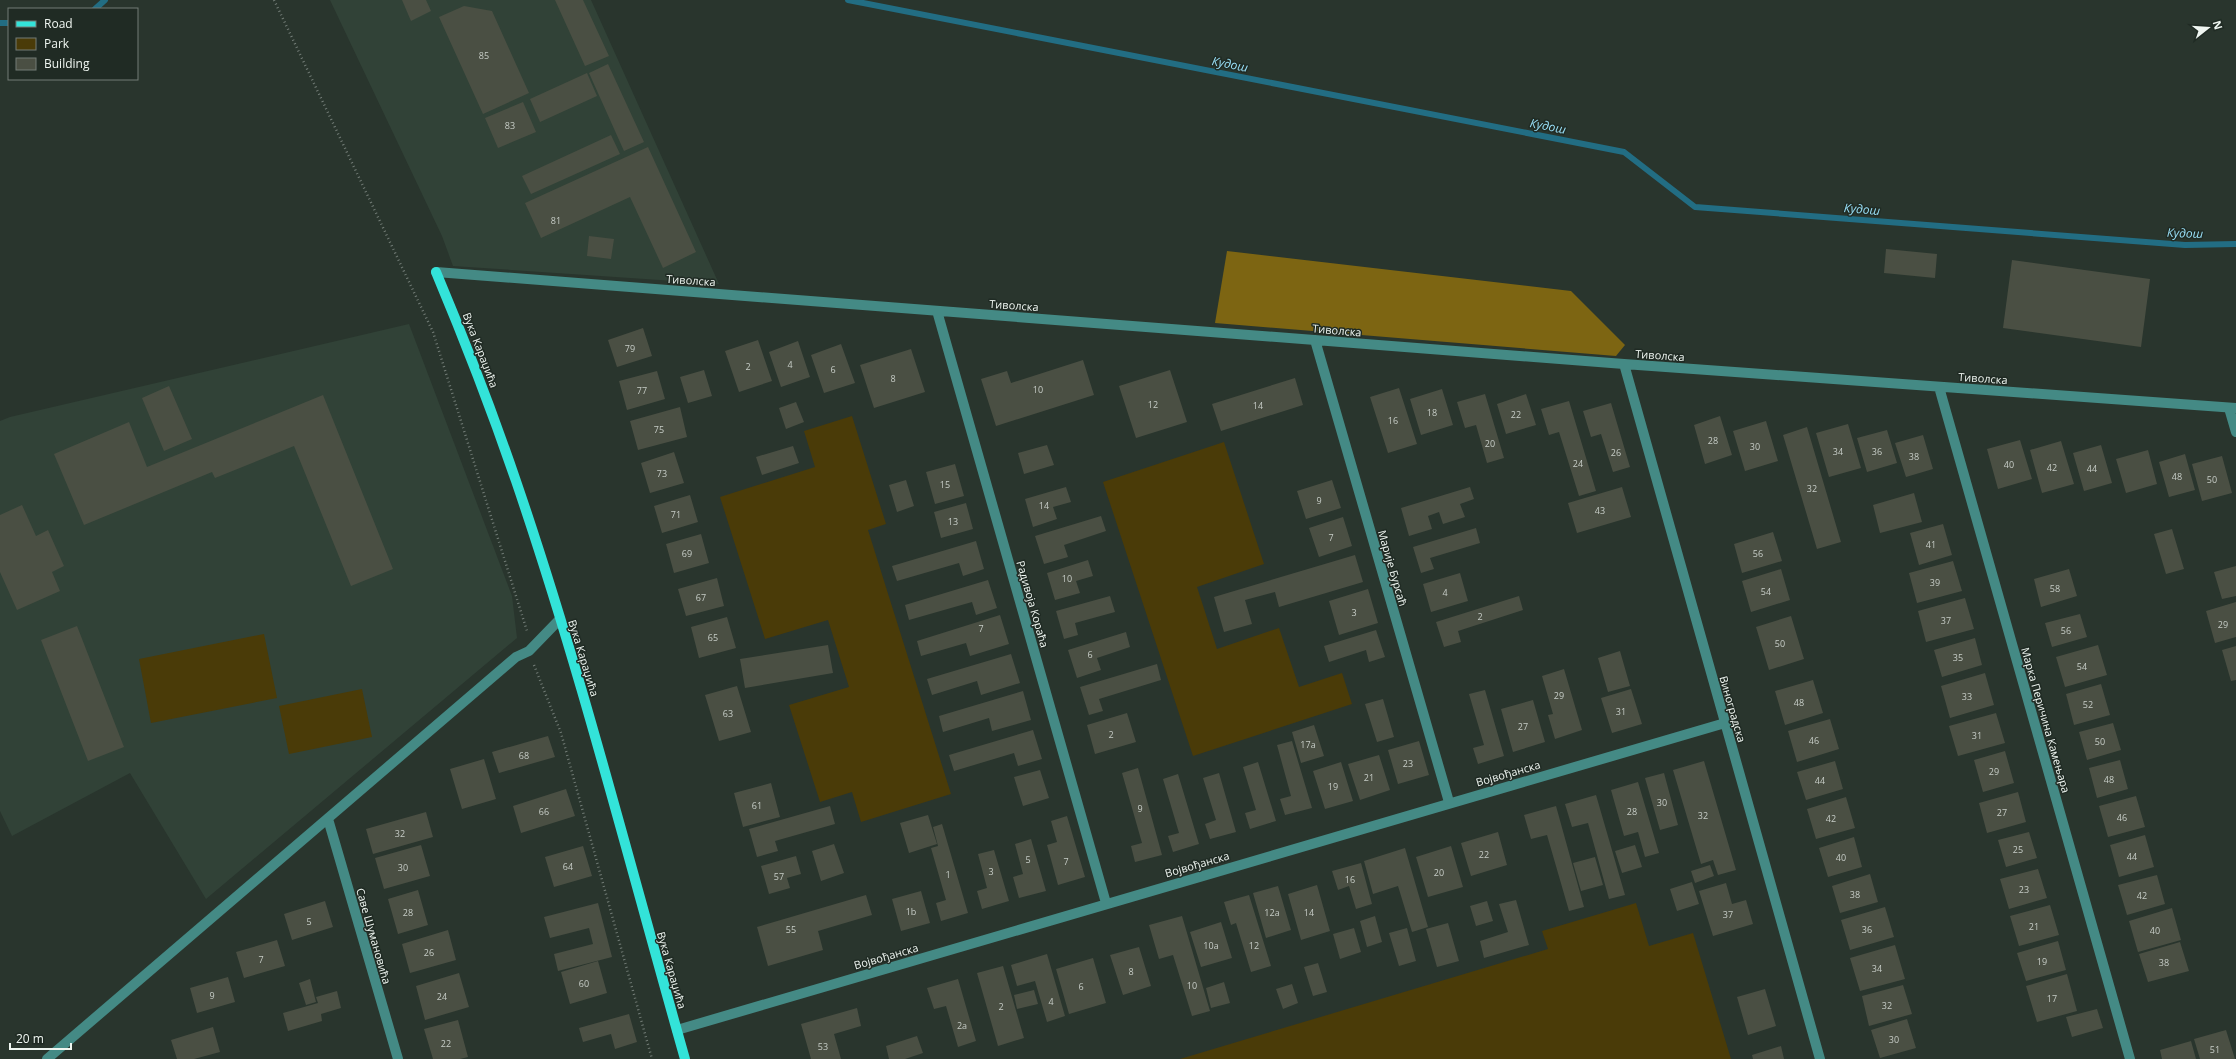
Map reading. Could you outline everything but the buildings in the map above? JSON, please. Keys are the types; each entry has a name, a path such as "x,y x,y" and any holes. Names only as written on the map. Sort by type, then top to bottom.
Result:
{"main road":[{"name":"Вука Караџића","path":"436,272 503,443 560,619 685,1059"}],"street":[{"name":"Тиволска","path":"436,272 1624,364 2232,408"},
{"name":"Радивоја Кораћа","path":"937,311 1106,904"},
{"name":"Марије Бурсаћ","path":"1315,340 1449,802"},
{"name":"Виноградска","path":"1624,364 1820,1059"},
{"name":"Марка Перичина Камењара","path":"1939,387 2130,1059"},
{"path":"2232,408 2236,432"},
{"path":"47,1059 516,657 529,651 560,619"},
{"name":"Војвођанска","path":"677,1030 1449,802 1725,723"},
{"name":"Саве Шумановића","path":"328,819 398,1059"}],"path":[{"path":"274,0 433,332 527,628 529,651 561,733 652,1059"}],"shaded area":[{"path":"330,0 591,0 719,284 453,266 442,236"},
{"path":"1227,251 1571,291 1625,345 1616,356 1215,323"},
{"path":"409,324 512,596 517,638 206,899 130,773 12,836 0,811 0,421 10,417"}],"green space":[{"path":"852,416 886,524 868,530 951,794 861,822 852,792 820,802 789,705 849,687 828,620 765,639 720,497 815,467 804,431"},
{"path":"1224,442 1264,564 1197,587 1217,649 1279,628 1299,687 1342,673 1352,704 1193,756 1103,482"},
{"path":"264,634 277,698 151,723 139,659"},
{"path":"362,689 372,737 289,754 279,706"},
{"path":"1636,903 1649,946 1693,933 1731,1059 1180,1059 1548,949 1542,931"}],"waterway":[{"name":"Кудош","path":"96,8 105,0"},
{"name":"Кудош","path":"848,0 1624,152 1695,207 2185,245 2236,244"},
{"name":"Кудош","path":"0,23 8,23"}]}
